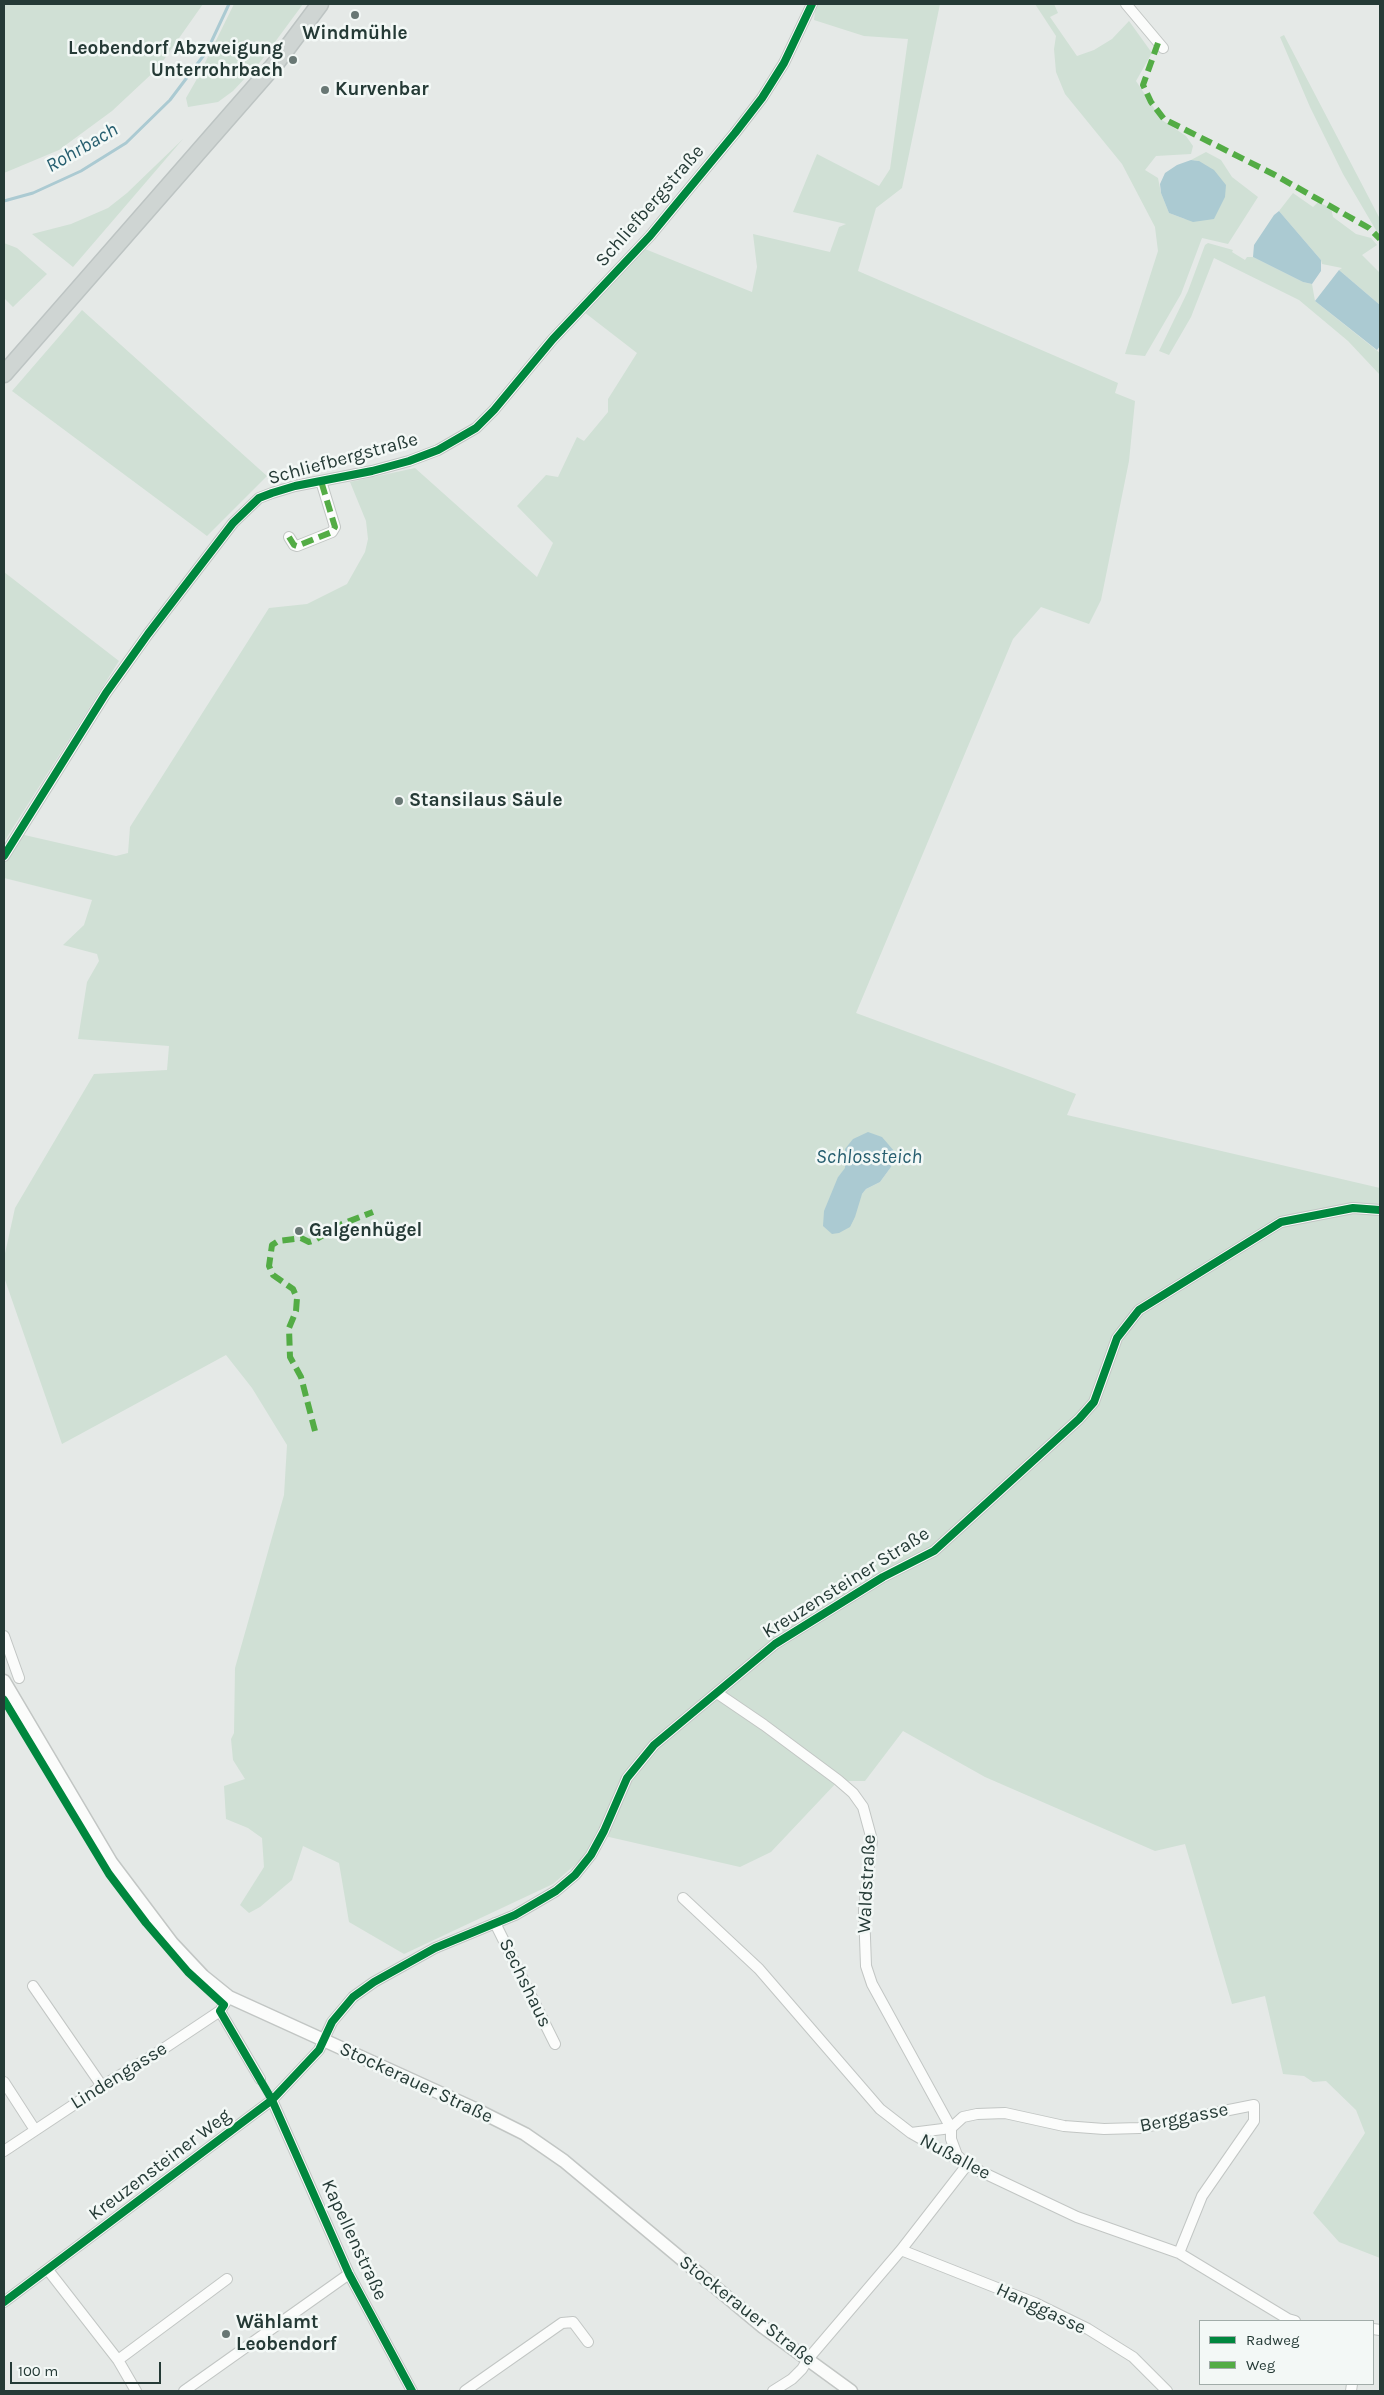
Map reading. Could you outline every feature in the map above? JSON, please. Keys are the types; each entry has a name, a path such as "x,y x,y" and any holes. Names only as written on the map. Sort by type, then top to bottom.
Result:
{"main road":[{"path":"4,374 276,63 320,4"}],"street":[{"name":"Schliefbergstraße","path":"4,856 106,693 233,523 259,498 295,486 372,472 438,450 476,428 553,339 650,236 735,133 762,98 784,63 812,4"},
{"path":"1126,4 1162,48"},
{"name":"Schliefbergstraße","path":"289,537 294,545 298,546 332,532 335,526 321,481"},
{"name":"Kreuzensteiner Straße","path":"323,2041 339,2011 353,1997 374,1982 435,1948 515,1915 556,1891 575,1875 590,1855 604,1831 624,1784 640,1760 654,1745 775,1644 832,1607 883,1577 934,1551 942,1544 1078,1420 1094,1402 1117,1338 1139,1310 1280,1222 1353,1208 1380,1210"},
{"path":"4,1636 18,1678"},
{"name":"Stockerauer Straße","path":"4,1681 87,1822 127,1884 172,1943 203,1976 230,1997 473,2108 525,2134 564,2161 763,2328 851,2391"},
{"name":"Waldstraße","path":"717,1693 838,1780 853,1793 862,1807 872,1840 864,1910 866,1966 872,1984 951,2128"},
{"name":"Nußallee","path":"683,1898 759,1969 880,2109 911,2133 966,2165 1077,2217 1179,2253 1292,2320"},
{"name":"Sechshaus","path":"495,1923 555,2044"},
{"path":"33,1986 102,2086"},
{"name":"Lindengasse","path":"4,2151 220,2011 230,1997"},
{"path":"220,2011 260,2079"},
{"name":"Kreuzensteiner Weg","path":"4,2302 272,2100 319,2050 323,2041"},
{"path":"4,2082 35,2130"},
{"name":"Kapellenstraße","path":"272,2100 349,2274 412,2391"},
{"name":"Berggasse","path":"911,2133 951,2128 963,2118 977,2114 1005,2113 1064,2126 1104,2129 1139,2128 1254,2105 1254,2121 1202,2196 1179,2253"},
{"path":"773,2391 792,2379 802,2369 808,2359 901,2250 966,2165 957,2155 950,2139 951,2128"},
{"name":"Hanggasse","path":"901,2250 1035,2302 1088,2329 1133,2357 1167,2391"},
{"path":"48,2270 118,2360 136,2391"},
{"path":"184,2391 349,2274"},
{"path":"118,2360 227,2279"},
{"path":"466,2391 562,2323 573,2322 588,2342"}],"green space":[{"path":"4,4 203,4 158,68 112,111 59,150 4,173"},
{"path":"234,4 303,4 261,61 233,91 218,102 188,107 186,98"},
{"path":"816,4 940,4 902,188 876,208 858,271 1118,383 1115,393 1135,401 1129,461 1101,600 1089,624 1041,607 1013,639 856,1013 1076,1094 1067,1115 1380,1188 1380,2258 1339,2242 1313,2213 1365,2133 1356,2110 1326,2081 1313,2082 1304,2076 1283,2074 1265,1996 1232,2004 1185,1844 1155,1851 985,1777 903,1731 865,1781 838,1781 771,1852 740,1867 596,1834 583,1858 553,1884 404,1954 349,1922 339,1863 303,1846 292,1880 260,1907 249,1913 240,1905 264,1867 262,1838 248,1828 226,1819 224,1786 245,1779 233,1760 231,1739 234,1733 235,1668 284,1495 287,1445 252,1388 226,1355 62,1444 4,1277 4,1258 15,1208 94,1074 167,1070 169,1046 78,1039 87,982 99,961 97,954 63,945 84,925 92,900 4,878 4,861 20,834 116,856 128,853 130,827 269,608 307,604 347,584 365,552 368,539 366,521 350,482 415,468 537,577 553,543 517,506 546,475 558,477 577,437 584,441 608,412 608,399 637,353 584,312 645,249 752,292 757,267 753,234 830,252 839,227 846,224 793,212 817,154 879,186 890,169 908,39 864,36 814,20","holes":["891,1167 880,1182 866,1189 862,1194 838,1177 845,1169"]},
{"path":"1035,4 1054,4 1058,13 1050,17 1077,56 1094,50 1112,39 1129,21 1152,53 1136,81 1162,120 1186,136 1193,146 1191,154 1156,156 1145,170 1158,178 1161,193 1169,213 1185,219 1199,161 1191,160 1206,152 1221,160 1232,177 1258,197 1228,244 1202,238 1181,294 1145,356 1125,354 1158,251 1155,227 1122,164 1065,94 1056,72 1054,49 1056,36"},
{"path":"1284,35 1380,219 1380,237 1343,174 1310,107 1280,37"},
{"path":"183,139 73,267 32,234 71,224 108,208 127,193"},
{"path":"1293,193 1313,207 1318,202 1331,208 1333,217 1356,234 1371,238 1377,245 1362,255 1380,273 1380,305 1339,270 1342,268 1322,264 1321,260 1279,211"},
{"path":"4,243 17,248 47,274 13,307 4,298"},
{"path":"1208,243 1233,250 1232,252 1245,260 1247,257 1253,257 1303,282 1312,284 1315,301 1380,353 1380,375 1348,341 1299,300 1214,258 1191,317 1169,355 1159,351 1188,291 1205,245"},
{"path":"82,310 267,476 207,536 12,391"},
{"path":"4,572 119,661 4,842"}],"water":[{"path":"1191,160 1199,161 1214,170 1226,185 1225,197 1214,219 1193,222 1169,213 1161,193 1160,184 1165,173 1177,165"},
{"path":"1279,211 1321,260 1321,271 1312,284 1303,282 1253,257 1254,245 1274,215"},
{"path":"1339,270 1380,305 1380,346 1377,350 1315,301"},
{"name":"Schlossteich","path":"868,1132 882,1137 894,1151 891,1167 880,1182 866,1189 862,1194 850,1227 839,1233 832,1234 823,1226 824,1211 838,1177 845,1168 845,1149 853,1139"}],"waterway":[{"name":"Rohrbach","path":"4,201 33,193 81,171 126,143 170,100 207,51 229,4"}],"marked path":[{"path":"1158,43 1143,85 1151,102 1164,119 1275,175 1369,228 1380,239"},
{"path":"289,537 294,545 297,546 332,532 335,527 321,481"},
{"path":"315,1431 301,1377 290,1357 289,1328 296,1311 297,1298 293,1289 273,1275 269,1266 272,1245 278,1241 301,1238 309,1242 342,1224 373,1212"}],"cycle path":[{"path":"4,856 106,693 148,634 233,523 259,498 295,486 372,471 409,461 438,450 476,428 494,410 553,339 650,236 735,133 762,98 784,63 812,4"},
{"path":"4,2302 272,2100 319,2050 332,2022 353,1997 374,1982 435,1948 515,1915 556,1891 575,1875 591,1855 604,1831 627,1778 654,1745 775,1644 883,1577 934,1551 1079,1419 1094,1402 1117,1338 1139,1310 1281,1222 1353,1208 1380,1210"},
{"path":"4,1700 109,1874 146,1923 188,1972 224,2005 220,2011 272,2100 349,2274 412,2391"}],"place":[{"name":"Windmühle","path":"355,15"},
{"name":"Leobendorf Abzweigung Unterrohrbach","path":"293,60"},
{"name":"Kurvenbar","path":"325,90"},
{"name":"Stansilaus Säule","path":"399,801"},
{"name":"Galgenhügel","path":"299,1231"},
{"name":"Wählamt Leobendorf","path":"226,2334"}]}
